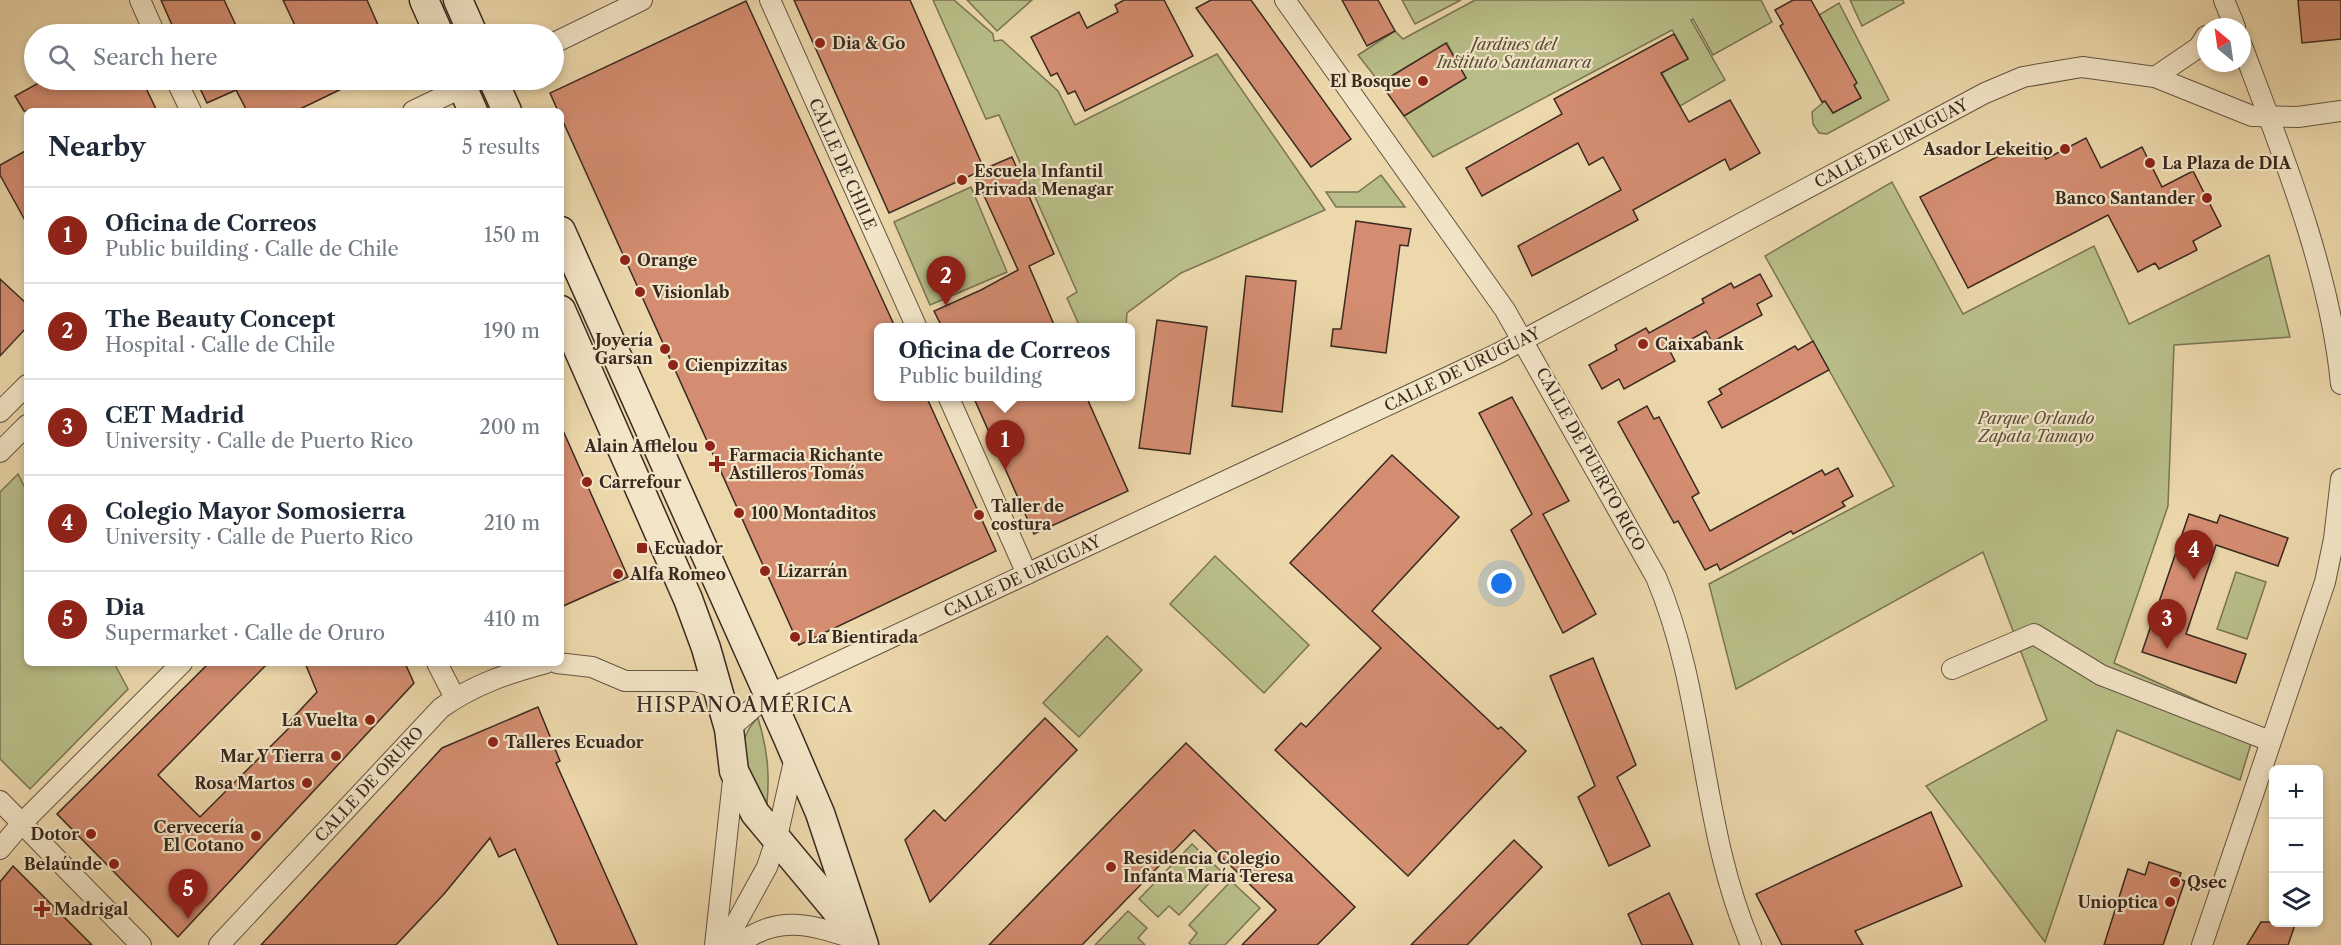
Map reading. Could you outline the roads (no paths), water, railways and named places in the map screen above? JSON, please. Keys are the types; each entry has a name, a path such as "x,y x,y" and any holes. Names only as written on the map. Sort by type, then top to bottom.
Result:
{"main road":[{"path":"424,0 435,24"},
{"path":"458,0 469,24"},
{"path":"498,90 506,108"},
{"path":"564,238 820,813 863,943"},
{"path":"564,317 680,579 706,648 729,729 734,771 755,813 863,943"}],"street":[{"path":"140,0 151,24"},
{"path":"564,38 642,0"},
{"name":"CALLE DE CHILE","path":"770,0 915,323"},
{"name":"CALLE DE PUERTO RICO","path":"1285,0 1505,310 1656,577 1669,608 1694,704 1721,856 1737,913 1751,945"},
{"path":"2216,18 2225,1"},
{"path":"2225,1 2232,18"},
{"path":"2155,77 2197,48"},
{"name":"CALLE DE URUGUAY","path":"729,729 768,695 1524,340 1985,93 2023,77 2082,67 2155,77 2232,111 2269,118 2341,111"},
{"path":"2251,70 2313,249 2337,342 2341,384"},
{"path":"181,90 189,108"},
{"path":"420,108 466,90"},
{"path":"0,412 24,388"},
{"path":"950,401 1027,574"},
{"path":"0,452 24,428"},
{"path":"2202,945 2325,582 2334,539 2341,479"},
{"path":"1952,669 2034,634 2101,675 2270,741"},
{"path":"564,664 592,667 625,681 696,681 718,689"},
{"path":"0,849 22,823 179,666"},
{"path":"439,666 455,698"},
{"name":"CALLE DE ORURO","path":"219,945 441,708 455,698 502,675 535,666"},
{"path":"724,945 767,867 777,837 795,757"},
{"path":"715,945 734,771"},
{"path":"0,801 141,945"},
{"path":"738,945 775,924 810,924 863,943"}],"place":[{"name":"Dia & Go","path":"820,43"},
{"name":"El Bosque","path":"1423,81"},
{"name":"Asador Lekeitio","path":"2065,149"},
{"name":"La Plaza de DIA","path":"2150,163"},
{"name":"Escuela Infantil Privada Menagar","path":"962,180"},
{"name":"Banco Santander","path":"2207,198"},
{"name":"Orange","path":"625,260"},
{"name":"Visionlab","path":"640,292"},
{"name":"The Beauty Concept","path":"946,306"},
{"name":"Caixabank","path":"1643,344"},
{"name":"Joyería Garsan","path":"665,349"},
{"name":"Cienpizzitas","path":"673,365"},
{"name":"Alain Afflelou","path":"710,446"},
{"name":"Farmacia Richante Astilleros Tomás","path":"717,464"},
{"name":"Oficina de Correos","path":"1005,470"},
{"name":"Carrefour","path":"587,482"},
{"name":"100 Montaditos","path":"739,513"},
{"name":"Taller de costura","path":"979,515"},
{"name":"Ecuador","path":"642,548"},
{"name":"Lizarrán","path":"765,571"},
{"name":"Alfa Romeo","path":"618,574"},
{"name":"Colegio Mayor Somosierra","path":"2194,580"},
{"name":"La Bientirada","path":"795,637"},
{"name":"CET Madrid","path":"2167,649"},
{"name":"La Vuelta","path":"370,720"},
{"name":"Talleres Ecuador","path":"493,742"},
{"name":"Mar Y Tierra","path":"336,756"},
{"name":"Rosa Martos","path":"307,783"},
{"name":"Dotor","path":"91,834"},
{"name":"Cervecería El Cotano","path":"256,836"},
{"name":"Belaúnde","path":"114,864"},
{"name":"Residencia Colegio Infanta María Teresa","path":"1111,867"},
{"name":"Qsec","path":"2175,882"},
{"name":"Unioptica","path":"2170,902"},
{"name":"Madrigal","path":"42,909"},
{"name":"Dia","path":"188,919"}],"district":[{"name":"HISPANOAMÉRICA","path":"745,705"}],"park label":[{"name":"Jardines del Instituto Santamarca","path":"1514,53"},
{"name":"Parque Orlando Zapata Tamayo","path":"2036,427"}]}
